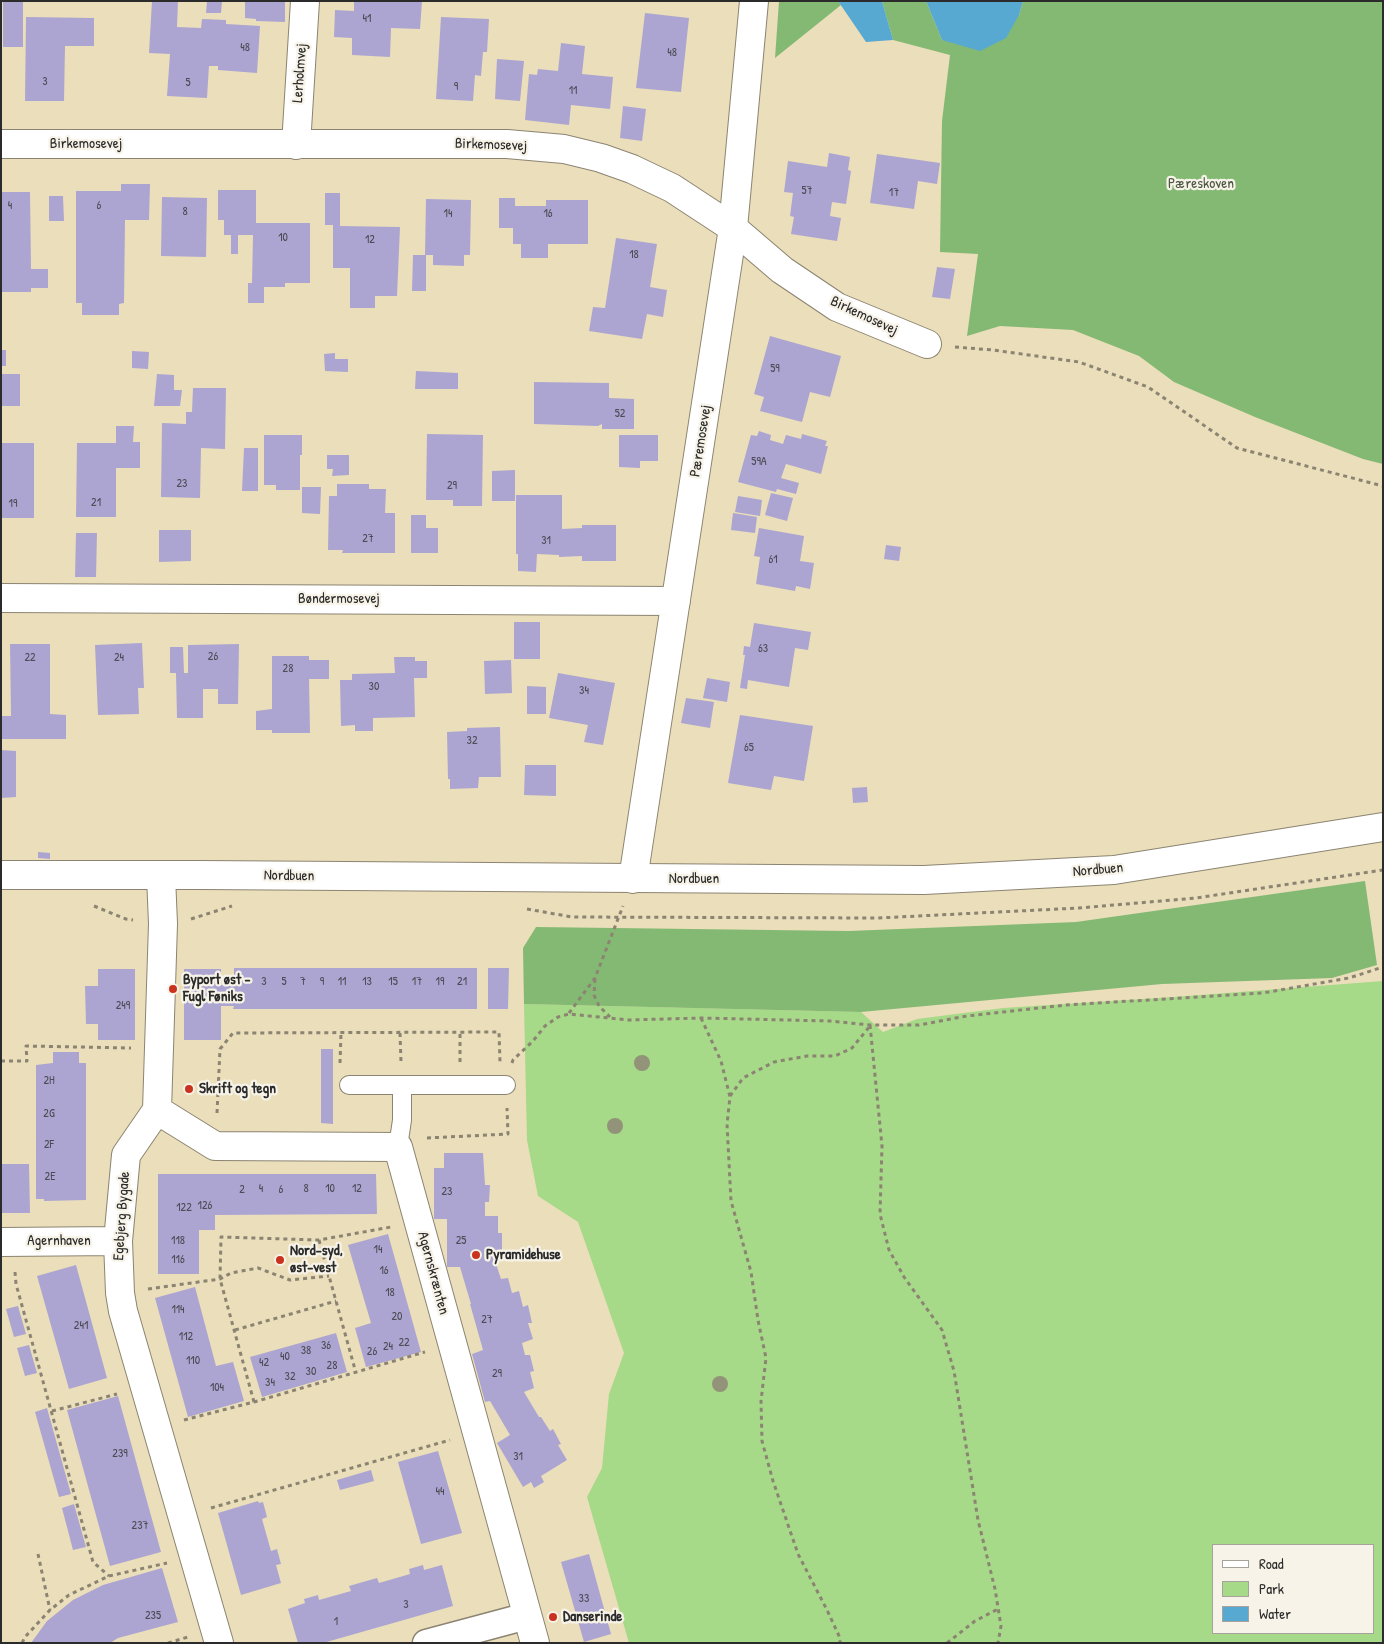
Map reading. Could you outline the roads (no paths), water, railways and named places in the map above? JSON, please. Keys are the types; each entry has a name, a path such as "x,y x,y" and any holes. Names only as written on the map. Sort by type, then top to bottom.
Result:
{"street":[{"name":"Lerholmvej","path":"296,145 305,1"},
{"name":"Pæremosevej","path":"633,879 733,228 754,1"},
{"name":"Birkemosevej","path":"1,144 507,144 564,150 600,158 632,169 672,188 733,228 782,270 837,306 927,344"},
{"name":"Bøndermosevej","path":"1,598 676,601"},
{"name":"Nordbuen","path":"1,876 924,880 1114,870 1383,827"},
{"path":"161,876 163,924 157,1110 215,1146 398,1147"},
{"name":"Egebjerg Bygade","path":"157,1110 126,1155 118,1241 120,1294 123,1311 219,1643"},
{"name":"Agernskrænten","path":"398,1147 535,1643"},
{"name":"Agernhaven","path":"8,1242 118,1241"},
{"path":"426,1643 527,1616"}],"lane":[{"path":"349,1085 503,1085"},
{"path":"398,1147 402,1120 402,1085"}],"water":[{"path":"838,1 882,1 893,40 866,42"},
{"path":"926,1 1023,1 1019,15 1006,38 980,51 942,40"}],"place":[{"name":"Byport øst - Fugl Føniks","path":"173,989"},
{"name":"Skrift og tegn","path":"189,1089"},
{"name":"Pyramidehuse","path":"476,1255"},
{"name":"Nord-syd, øst-vest","path":"280,1260"},
{"name":"Danserinde","path":"553,1617"}],"park label":[{"name":"Pæreskoven","path":"1201,184"}]}
